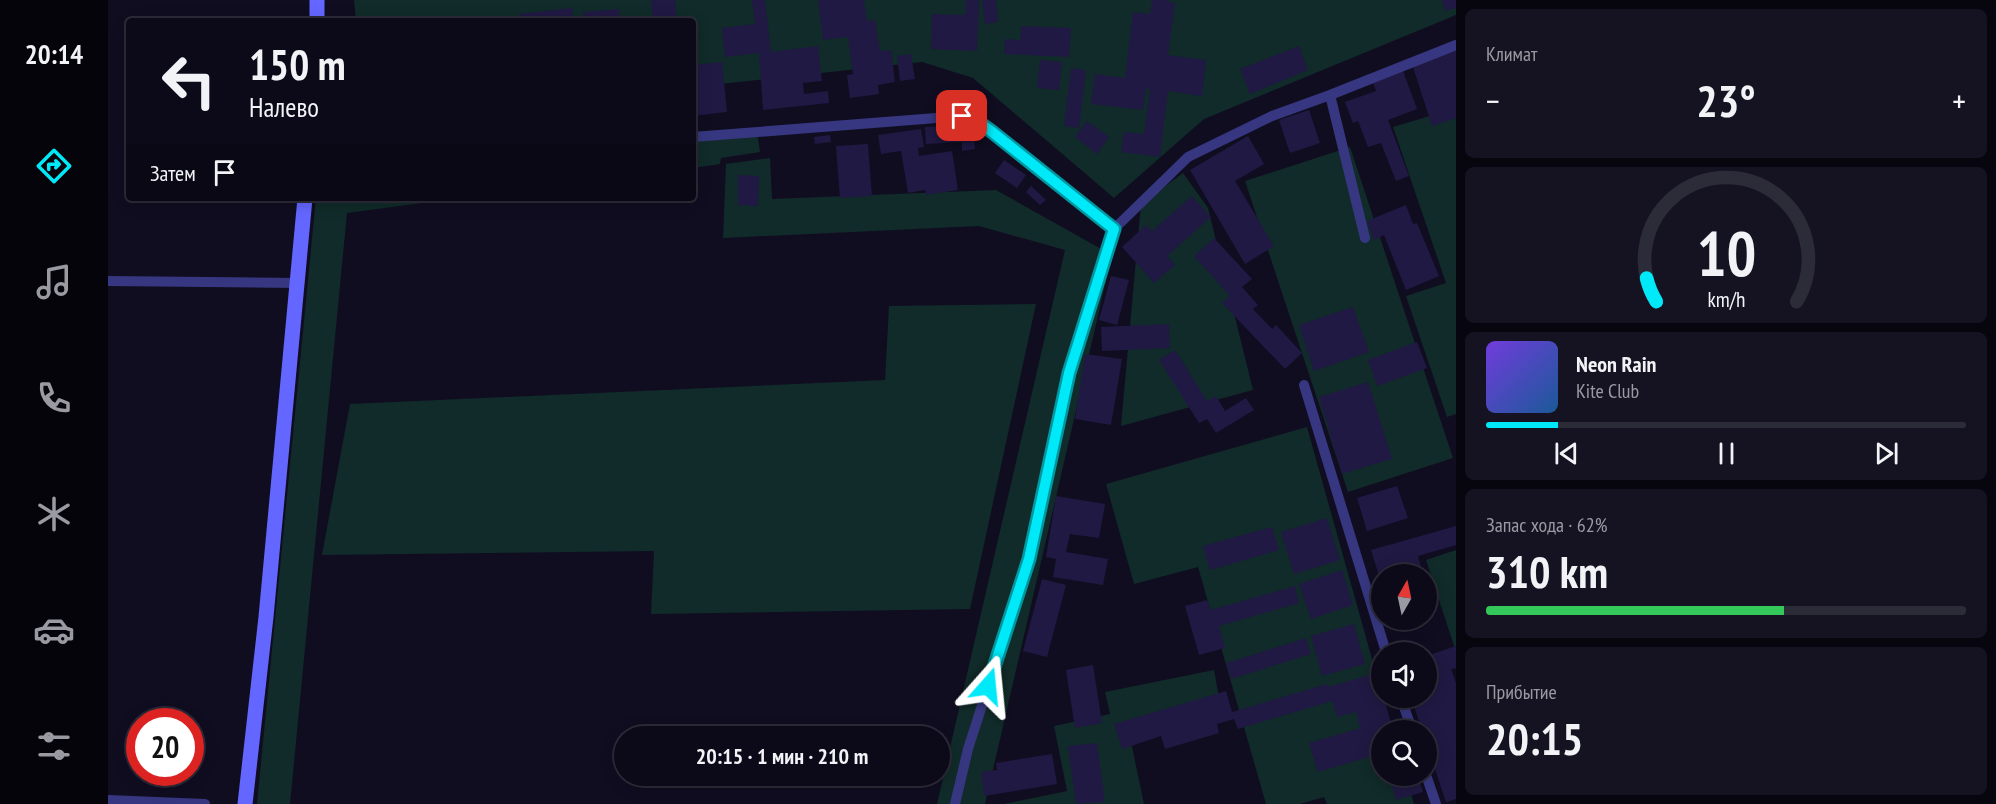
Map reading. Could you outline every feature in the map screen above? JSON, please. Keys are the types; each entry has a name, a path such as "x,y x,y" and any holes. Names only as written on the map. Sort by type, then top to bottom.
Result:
{"main road":[{"path":"317,0 317,18"},
{"path":"245,804 267,605 305,201"}],"lane":[{"path":"955,804 968,749 1029,559 1069,373 1114,229 1188,157 1272,116 1456,45"},
{"path":"1330,95 1365,238"},
{"path":"696,137 962,116 977,121 991,131 1114,229"},
{"path":"108,281 297,283"},
{"path":"1304,385 1383,642"},
{"path":"1430,786 1436,804"},
{"path":"108,800 205,804"}],"green space":[{"path":"354,0 1456,0 1456,15 1204,119 1114,198 973,78 922,62 696,87 696,18 356,18"},
{"path":"1456,108 1456,414 1447,417 1406,296 1446,283 1393,127"},
{"path":"757,131 760,152 721,158 720,164 696,168 696,139"},
{"path":"1350,147 1453,458 1348,492 1245,181"},
{"path":"770,158 772,199 996,190 1112,255 985,804 937,804 941,786 950,786 950,748 1065,250 979,226 723,238 726,164"},
{"path":"1183,173 1208,208 1253,390 1121,426 1141,204"},
{"path":"316,201 437,201 347,213 290,804 257,804"},
{"path":"1036,304 970,609 651,614 654,551 322,555 350,404 885,380 889,306"},
{"path":"1307,427 1371,655 1371,708 1386,708 1390,720 1371,720 1371,786 1409,786 1414,804 1327,804 1324,797 1300,804 1266,804 1198,567 1134,584 1106,484"},
{"path":"1456,550 1456,652 1437,594 1437,564 1427,564 1426,560"},
{"path":"1214,670 1220,703 1127,723 1144,804 1004,804 1067,791 1054,726 1110,714 1105,692"}],"building":[{"path":"651,0 675,0 677,18 653,18"},
{"path":"752,0 765,0 771,52 818,46 822,81 803,83 804,94 828,91 829,103 763,110 759,53 725,57 722,28 755,24"},
{"path":"818,0 864,0 867,21 875,20 880,51 891,50 895,82 878,85 879,94 850,98 847,75 853,74 848,37 823,40"},
{"path":"966,0 979,0 977,51 931,49 932,14 965,15"},
{"path":"982,0 996,0 998,22 985,24"},
{"path":"1152,0 1169,0 1168,2 1175,3 1168,55 1206,60 1202,96 1168,91 1160,157 1121,152 1124,132 1144,134 1150,89 1146,89 1143,110 1091,104 1095,74 1125,78 1133,12 1150,14"},
{"path":"1442,0 1456,0 1456,8 1445,11"},
{"path":"572,8 573,18 520,18 519,14"},
{"path":"619,9 620,18 584,18 583,12"},
{"path":"1021,26 1071,28 1069,57 1004,54 1005,39 1020,40"},
{"path":"1299,46 1308,70 1250,94 1240,69"},
{"path":"1456,50 1456,118 1432,126 1412,64"},
{"path":"911,54 915,79 900,81 897,56"},
{"path":"1040,60 1062,62 1059,90 1037,88"},
{"path":"722,62 727,112 696,116 696,65"},
{"path":"1071,68 1086,70 1079,128 1064,126"},
{"path":"1403,71 1417,109 1388,120 1409,176 1396,181 1381,143 1368,147 1358,121 1353,123 1345,102 1376,91 1373,83"},
{"path":"1309,110 1320,143 1290,153 1279,120"},
{"path":"1087,121 1109,137 1097,154 1075,137"},
{"path":"973,124 975,149 962,151 962,142 926,144 925,127"},
{"path":"921,129 924,147 918,148 919,156 952,151 958,190 926,195 925,190 908,193 901,151 881,154 878,135"},
{"path":"830,135 831,142 815,144 814,137"},
{"path":"1248,136 1264,164 1235,181 1274,246 1245,264 1190,170"},
{"path":"868,144 872,196 840,198 836,146"},
{"path":"1004,160 1026,175 1017,188 995,173"},
{"path":"738,175 759,176 758,206 738,205"},
{"path":"1031,186 1046,200 1040,205 1026,192"},
{"path":"1192,196 1211,217 1167,256 1175,265 1154,283 1122,247 1146,225 1152,231"},
{"path":"1406,205 1413,224 1417,223 1439,276 1406,290 1384,235 1374,240 1367,221"},
{"path":"1214,238 1252,279 1242,287 1258,305 1253,309 1272,329 1276,325 1302,353 1285,369 1222,303 1230,296 1194,256"},
{"path":"1111,276 1129,280 1117,325 1099,320"},
{"path":"1353,307 1369,352 1314,371 1299,325"},
{"path":"1169,324 1170,348 1102,351 1101,327"},
{"path":"1417,342 1427,368 1377,386 1368,360"},
{"path":"1175,350 1207,401 1216,396 1225,411 1246,398 1254,410 1216,433 1207,419 1199,423 1159,360"},
{"path":"1085,354 1122,359 1111,425 1075,419"},
{"path":"1368,382 1392,459 1342,474 1319,397"},
{"path":"1397,486 1408,518 1367,531 1357,498"},
{"path":"1056,496 1105,504 1099,538 1070,534 1066,552 1108,559 1103,585 1053,577 1056,559 1046,557"},
{"path":"1327,518 1340,560 1294,574 1281,532"},
{"path":"1456,526 1456,545 1418,556 1420,564 1375,564 1371,550"},
{"path":"1272,527 1279,550 1210,570 1203,546"},
{"path":"1342,570 1353,605 1311,619 1299,584"},
{"path":"1042,579 1066,585 1047,657 1023,651"},
{"path":"1295,586 1299,603 1219,626 1225,648 1199,655 1185,606 1207,600 1211,610"},
{"path":"1354,624 1365,664 1322,676 1311,636"},
{"path":"1306,638 1311,654 1231,679 1226,663"},
{"path":"1456,646 1456,668 1451,669 1456,683 1456,799 1446,802 1437,775 1437,720 1419,720 1414,708 1437,708 1437,652"},
{"path":"1093,665 1102,723 1075,728 1066,670"},
{"path":"1371,674 1371,708 1387,708 1390,720 1371,720 1371,756 1318,772 1309,743 1360,728 1356,712 1337,717 1332,701 1238,729 1234,719 1217,724 1219,733 1165,749 1161,736 1122,749 1114,724 1226,691 1232,712 1327,684 1328,687"},
{"path":"1097,743 1105,802 1076,804 1068,746"},
{"path":"1052,754 1057,784 984,796 981,772 997,770 996,763"},
{"path":"1392,786 1421,786 1423,792 1396,800"}],"route":[{"path":"962,116 977,121 991,131 1114,229 1069,373 1029,559 988,686"}]}
